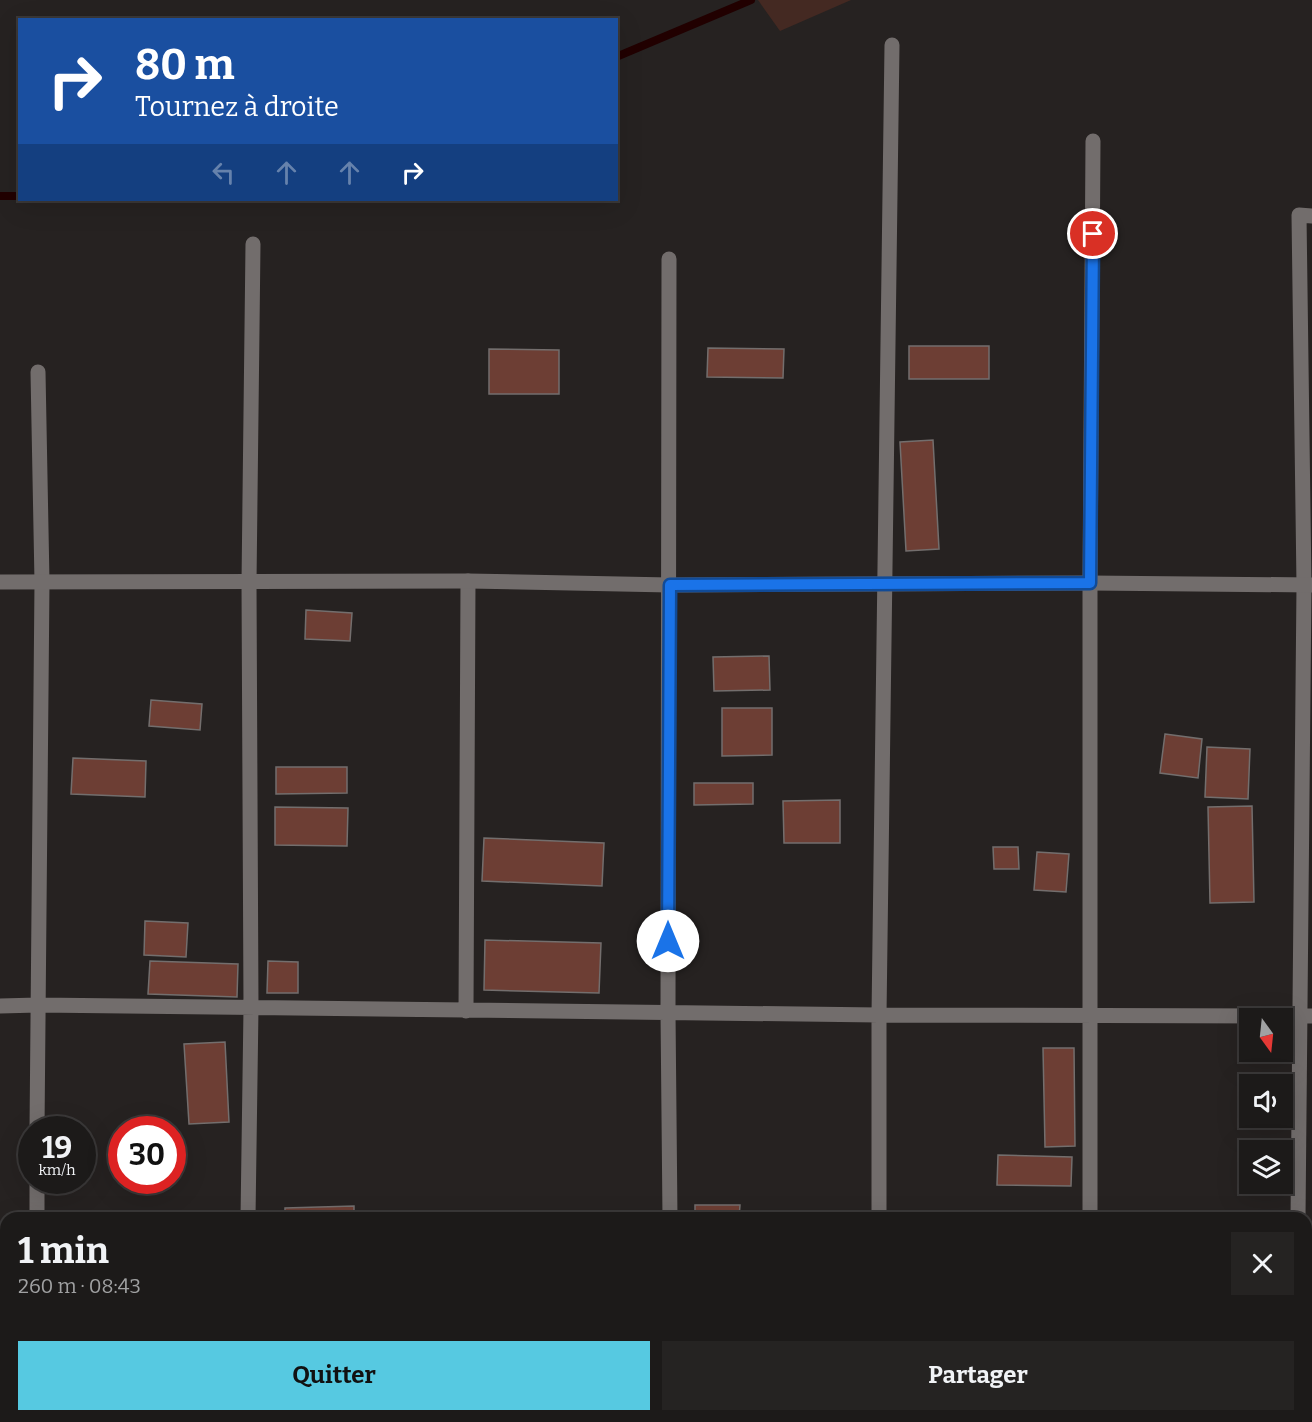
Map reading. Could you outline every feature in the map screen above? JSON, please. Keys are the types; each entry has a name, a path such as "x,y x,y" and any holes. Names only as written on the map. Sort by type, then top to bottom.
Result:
{"street":[{"path":"879,1212 879,1014 892,45"},
{"path":"1090,1212 1090,583 1094,141"},
{"path":"1298,1212 1306,1016 1308,585 1299,215 1312,216"},
{"path":"248,1212 251,1008 249,583 254,244"},
{"path":"669,260 670,1212"},
{"path":"37,1116 42,582 38,372"},
{"path":"0,582 468,581 670,585 1090,583 1308,585"},
{"path":"466,1011 468,581"},
{"path":"0,1006 1306,1016"},
{"path":"37,1194 37,1212"}],"shaded area":[{"path":"758,0 851,0 780,31"}],"building":[{"path":"909,346 989,346 989,379 909,379"},
{"path":"708,348 784,349 783,378 707,377"},
{"path":"489,349 559,350 559,394 489,394"},
{"path":"933,440 939,549 906,551 900,442"},
{"path":"306,610 352,613 350,641 305,639"},
{"path":"769,656 770,690 714,691 713,657"},
{"path":"151,700 202,704 200,730 149,726"},
{"path":"722,708 772,708 772,755 722,756"},
{"path":"1165,734 1202,739 1198,778 1160,773"},
{"path":"1207,747 1250,749 1248,799 1205,797"},
{"path":"73,758 146,761 145,797 71,794"},
{"path":"276,767 347,767 347,793 276,794"},
{"path":"694,783 753,783 753,804 694,805"},
{"path":"840,800 840,843 784,843 783,801"},
{"path":"1252,806 1254,902 1210,903 1208,807"},
{"path":"275,807 348,808 347,846 275,845"},
{"path":"484,838 604,843 602,886 482,881"},
{"path":"993,847 1018,847 1019,869 994,869"},
{"path":"1037,852 1069,854 1066,892 1034,890"},
{"path":"145,921 188,923 186,957 144,955"},
{"path":"485,940 601,943 599,993 484,990"},
{"path":"150,961 238,964 237,997 148,994"},
{"path":"268,961 298,962 298,993 267,993"},
{"path":"225,1042 229,1122 189,1124 184,1044"},
{"path":"1043,1048 1074,1048 1075,1146 1045,1147"},
{"path":"998,1155 1072,1157 1071,1186 997,1185"},
{"path":"695,1205 740,1205 739,1212 695,1212"},
{"path":"354,1206 354,1212 285,1212 285,1208"}],"waterway":[{"path":"618,56 751,0"},
{"path":"0,196 18,196"}],"route":[{"path":"668,941 670,585 1090,583 1093,234"}]}
